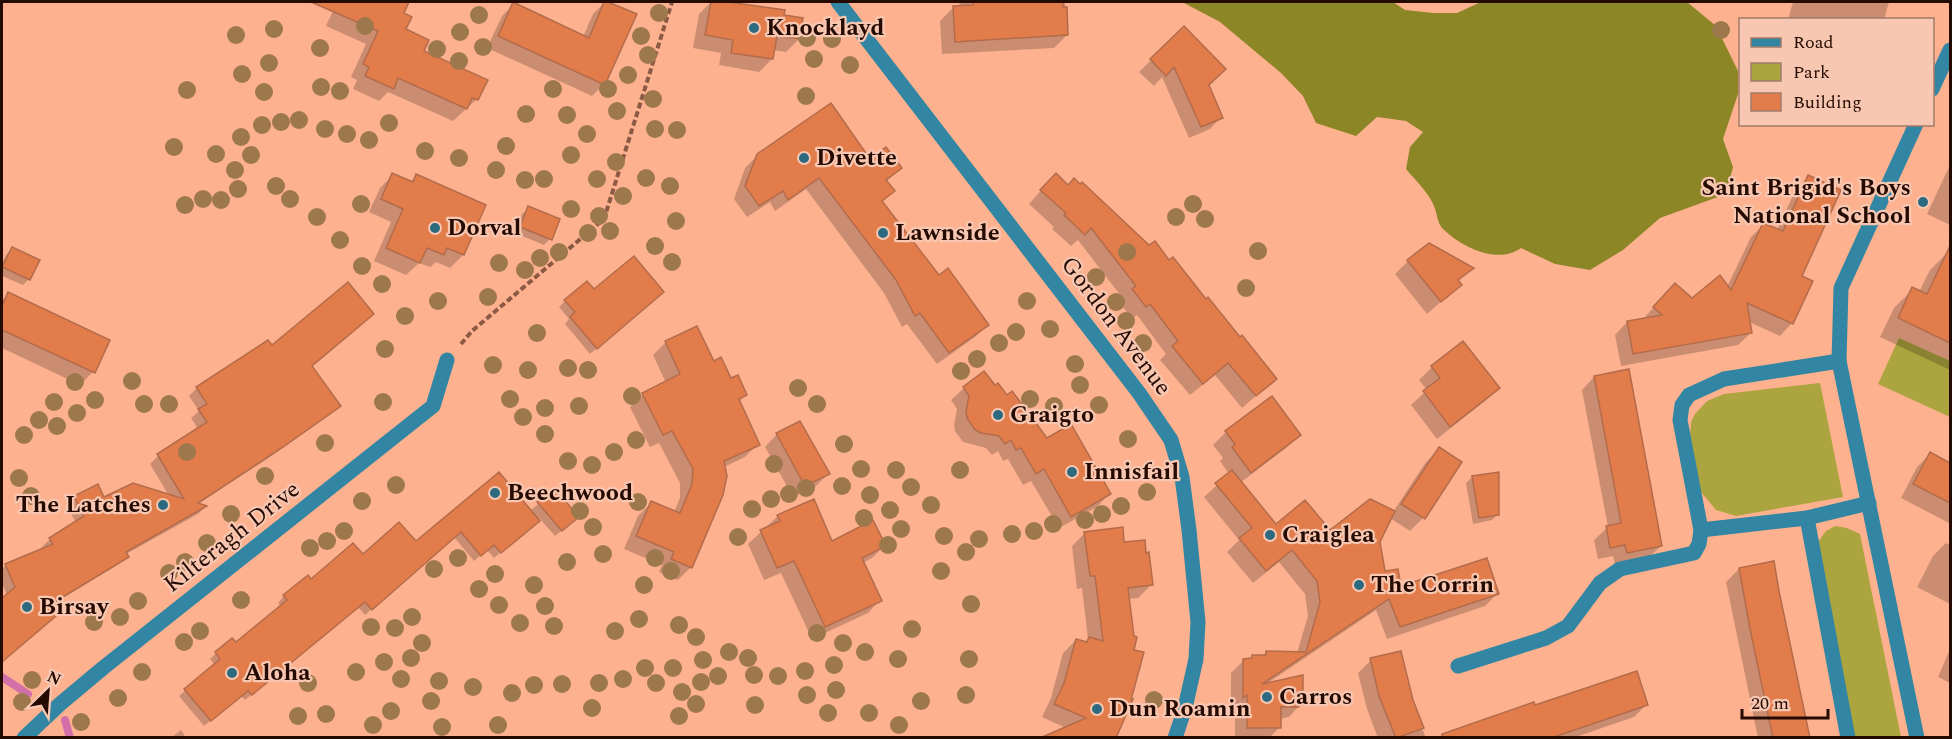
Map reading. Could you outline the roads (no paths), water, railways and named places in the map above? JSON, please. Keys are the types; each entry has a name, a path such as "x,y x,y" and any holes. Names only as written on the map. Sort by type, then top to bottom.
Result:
{"street":[{"name":"Gordon Avenue","path":"838,2 1139,393 1171,440 1182,477 1198,622 1196,659 1185,708 1175,738"},
{"path":"1934,85 1950,50"},
{"path":"1915,126 1841,288 1839,361 1917,738"},
{"name":"Kilteragh Drive","path":"24,738 60,704 104,668 433,406 447,360"},
{"path":"1458,666 1546,638 1568,626 1600,583 1620,569 1691,555 1696,550 1700,537 1680,420 1682,405 1689,394 1724,379 1839,361"},
{"path":"1700,537 1807,518 1869,503"},
{"path":"1807,518 1848,738"}],"waterway":[{"path":"2,677 28,694"},
{"path":"65,720 70,738"}],"place":[{"name":"Knocklayd","path":"754,28"},
{"name":"Divette","path":"804,158"},
{"name":"Saint Brigid's Boys National School","path":"1923,202"},
{"name":"Dorval","path":"435,228"},
{"name":"Lawnside","path":"883,233"},
{"name":"Graigto","path":"998,415"},
{"name":"Innisfail","path":"1072,472"},
{"name":"Beechwood","path":"495,493"},
{"name":"The Latches","path":"163,505"},
{"name":"Craiglea","path":"1270,535"},
{"name":"The Corrin","path":"1359,585"},
{"name":"Birsay","path":"27,607"},
{"name":"Aloha","path":"232,673"},
{"name":"Carros","path":"1267,697"},
{"name":"Dun Roamin","path":"1097,709"}]}
